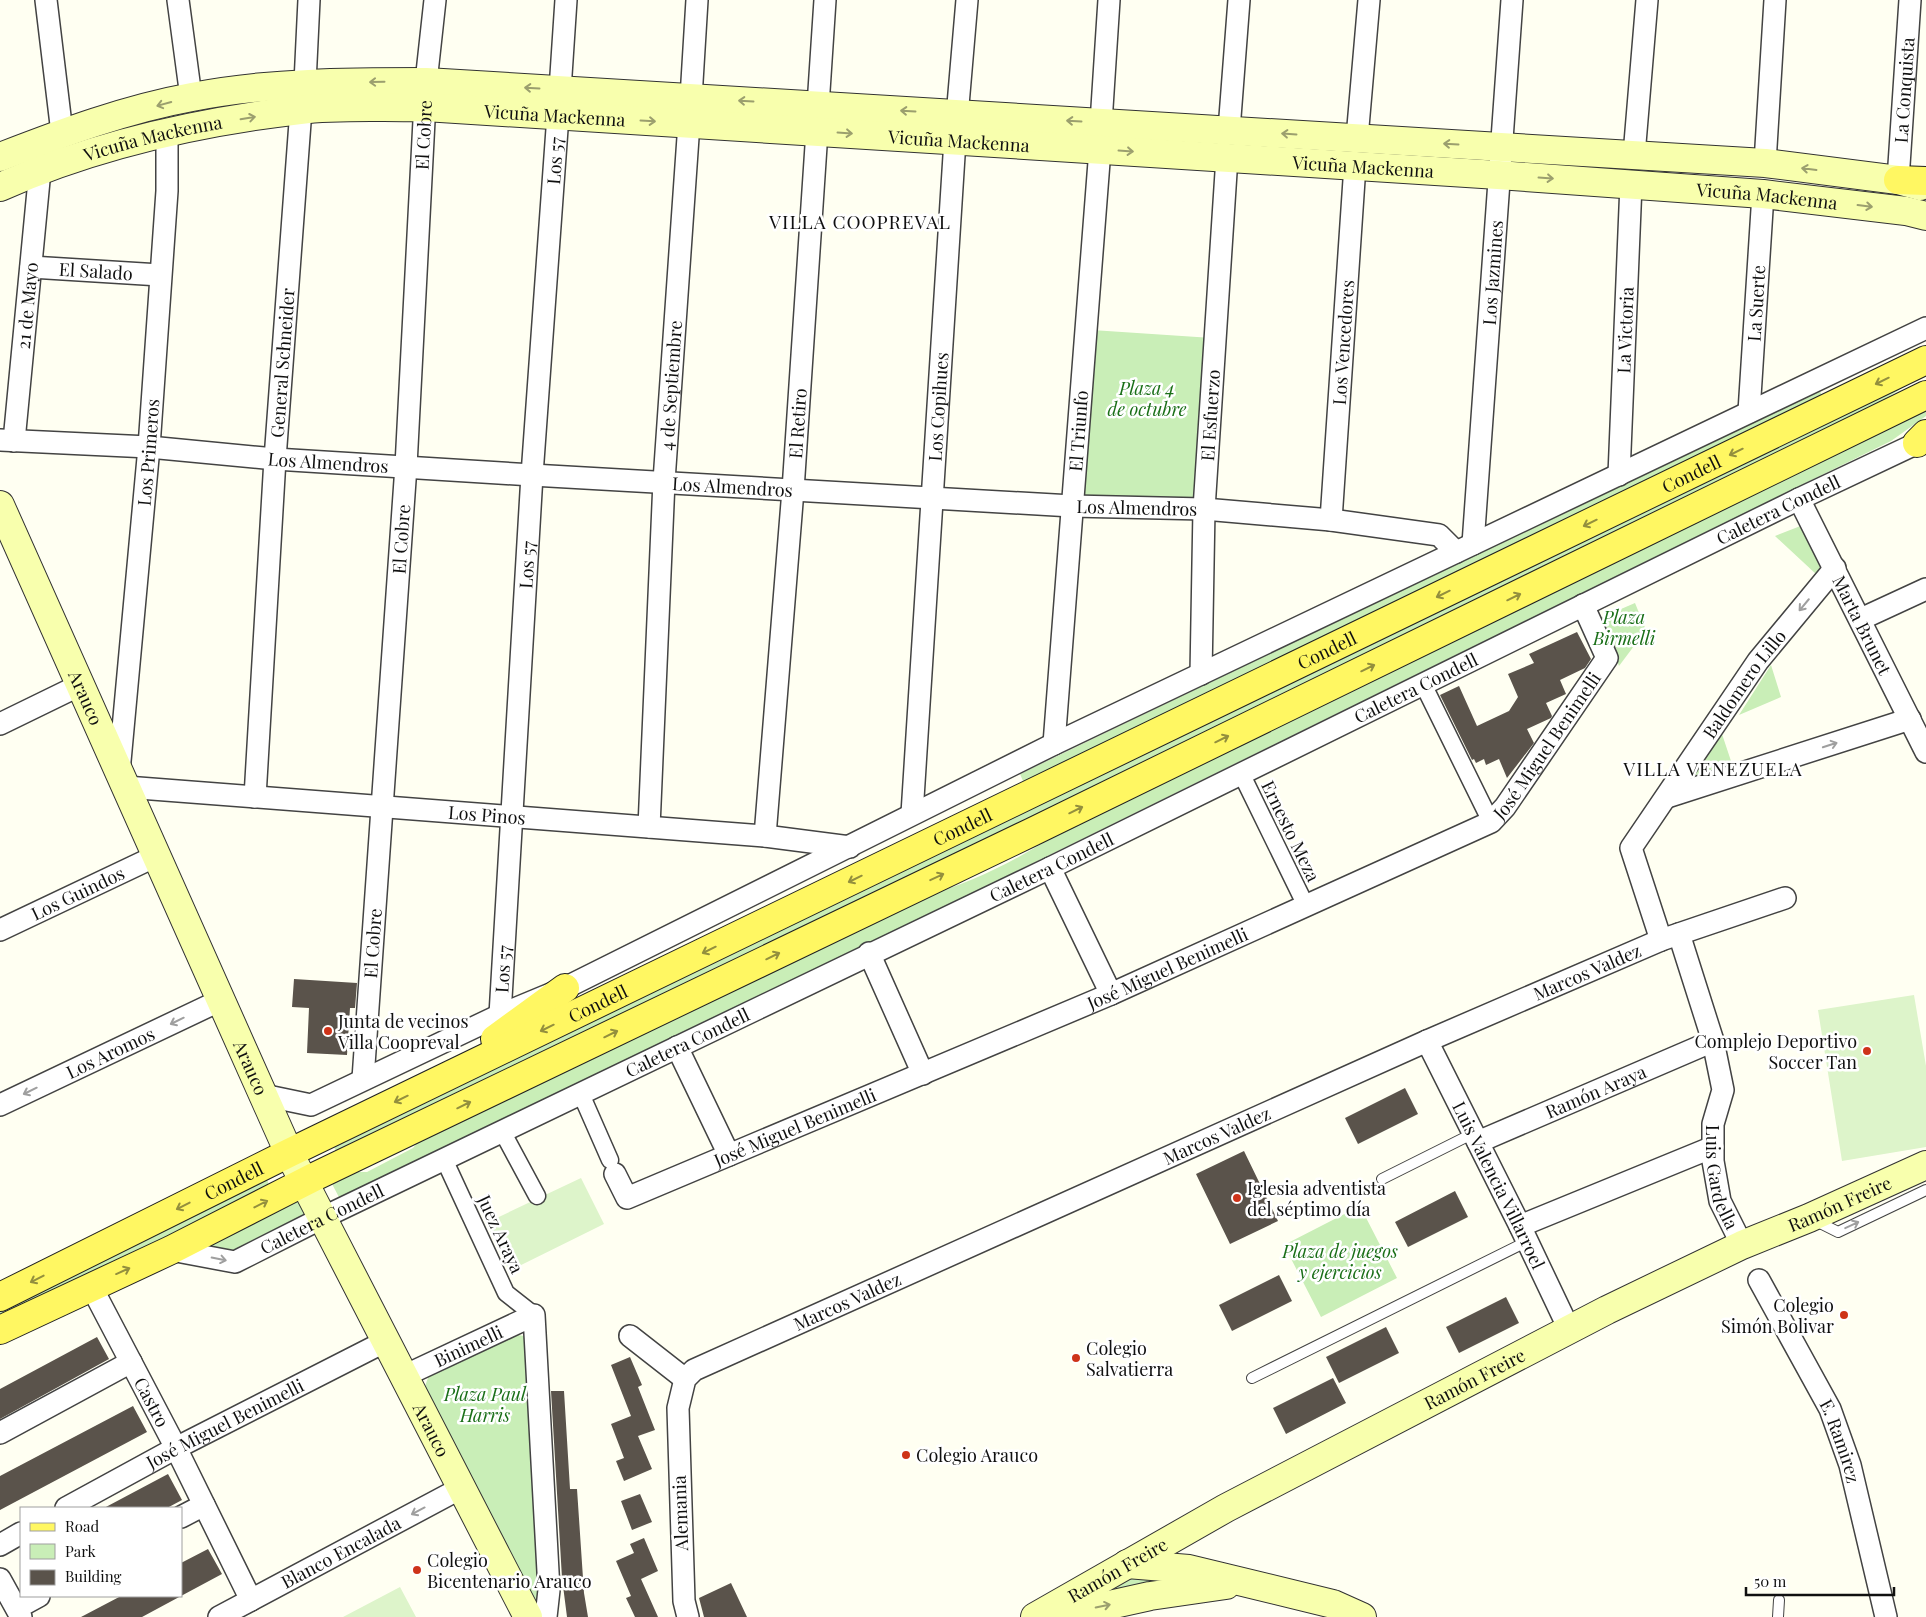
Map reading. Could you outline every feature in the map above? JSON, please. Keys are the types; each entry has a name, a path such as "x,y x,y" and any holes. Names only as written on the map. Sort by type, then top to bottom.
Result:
{"main road":[{"name":"Vicuña Mackenna","path":"0,157 62,133 191,97 304,83 426,95 956,127 1100,149 1763,194 1906,211 1926,216"},
{"name":"Vicuña Mackenna","path":"0,187 40,170 190,126 302,109 426,95"},
{"name":"Vicuña Mackenna","path":"956,127 1101,123 1765,163 1898,180 1926,188"},
{"path":"1898,180 1926,180"},
{"name":"Condell","path":"0,1298 289,1153 1926,360"},
{"name":"Condell","path":"0,1330 171,1250 304,1182 1032,832 1926,395"},
{"name":"Arauco","path":"0,505 6,538 80,685 289,1153 528,1617"},
{"path":"438,1081 565,988"},
{"name":"Ramón Freire","path":"1035,1617 1226,1508 1569,1330 1742,1245 1809,1218 1926,1165"},
{"path":"1183,1533 1184,1558 1189,1569"},
{"path":"1127,1564 1189,1569 1333,1604 1362,1617"},
{"path":"1056,1617 1150,1596 1197,1588 1250,1583"}],"street":[{"path":"46,0 62,133"},
{"path":"178,0 191,97"},
{"path":"304,83 309,0"},
{"name":"El Cobre","path":"363,1079 406,466 426,95 435,0"},
{"name":"Los 57","path":"500,1015 532,475 566,0"},
{"name":"4 de Septiembre","path":"649,827 664,481 697,0"},
{"name":"El Retiro","path":"765,836 793,490 825,0"},
{"name":"Los Copihues","path":"912,814 934,498 956,127 968,0"},
{"path":"1101,123 1109,0"},
{"path":"1229,130 1240,0"},
{"path":"1357,138 1369,0"},
{"name":"Los Jazmines","path":"1464,548 1512,0"},
{"path":"1634,155 1647,0"},
{"path":"1765,163 1775,0"},
{"name":"La Conquista","path":"1898,180 1910,0"},
{"name":"General Schneider","path":"255,797 275,459 302,109"},
{"name":"Los Primeros","path":"122,779 149,448 167,191 167,132"},
{"name":"El Triunfo","path":"1054,744 1100,149"},
{"name":"El Esfuerzo","path":"1200,674 1204,509 1227,157"},
{"name":"Los Vencedores","path":"1331,520 1355,166"},
{"name":"21 de Mayo","path":"7,440 31,267 40,170"},
{"name":"La Victoria","path":"1619,475 1631,184"},
{"name":"La Suerte","path":"1749,412 1763,194"},
{"name":"El Salado","path":"31,267 160,275"},
{"path":"264,1095 311,1105 500,1015 565,988 1054,744 1926,328"},
{"name":"Los Almendros","path":"7,440 532,475 664,481 1072,506 1204,509 1331,520 1439,535 1464,548"},
{"name":"Caletera Condell","path":"171,1250 235,1262 869,953 1050,868 1799,499 1924,444"},
{"name":"Marta Brunet","path":"1799,499 1861,619 1926,752"},
{"name":"Baldomero Lillo","path":"1670,937 1631,848 1758,661 1835,568"},
{"path":"1861,619 1926,589"},
{"name":"José Miguel Benimelli","path":"612,1167 627,1198 1111,994 1491,822 1505,807 1607,658 1583,605"},
{"path":"1423,684 1491,822"},
{"path":"0,724 80,685"},
{"path":"1667,797 1910,719"},
{"name":"Ernesto Meza","path":"1241,773 1306,906"},
{"name":"Los Pinos","path":"122,779 255,797 383,805 765,836 850,846"},
{"name":"Los Guindos","path":"0,930 156,856"},
{"path":"1050,868 1111,994"},
{"name":"Marcos Valdez","path":"685,1379 694,1370 722,1356 1427,1041 1670,937 1785,898"},
{"name":"Luis Gardella","path":"1670,937 1713,1041 1723,1090 1713,1124 1713,1162 1720,1201 1742,1245"},
{"path":"869,953 923,1074"},
{"name":"Los Aromos","path":"0,1106 221,1000"},
{"name":"Luis Valencia Villarroel","path":"1427,1041 1524,1234 1569,1330"},
{"name":"Ramón Araya","path":"1476,1137 1713,1041"},
{"path":"677,1047 729,1155"},
{"path":"581,1094 612,1167"},
{"path":"502,1131 537,1196"},
{"path":"1524,1234 1713,1146"},
{"name":"Juez Araya","path":"444,1159 506,1293 534,1315"},
{"name":"E. Ramirez","path":"1759,1280 1830,1409 1850,1465 1886,1617"},
{"name":"Castro","path":"91,1286 176,1448 251,1600"},
{"path":"534,1315 549,1590 546,1617"},
{"name":"Binimelli","path":"404,1376 534,1315"},
{"path":"630,1336 685,1379"},
{"name":"José Miguel Benimelli","path":"68,1507 176,1448 386,1341"},
{"path":"0,1433 131,1362"},
{"name":"Alemania","path":"685,1379 678,1408 684,1601 688,1617"},
{"name":"Blanco Encalada","path":"219,1617 462,1488"},
{"path":"182,1516 204,1505"},
{"path":"0,1545 20,1534"},
{"path":"0,1579 19,1613 38,1597"}],"lane":[{"path":"1382,1179 1476,1137"},
{"path":"1809,1218 1838,1232 1926,1190"},
{"path":"1252,1378 1524,1234"},
{"path":"1778,1617 1779,1600"}],"green space":[{"name":"Plaza 4 de octubre","path":"1092,330 1212,338 1198,507 1081,502"},
{"path":"1923,375 1861,414 339,1157 333,1145"},
{"path":"1819,389 1825,403 1041,775 1023,781 1020,774"},
{"path":"1926,409 1926,416 1891,441 342,1203 330,1180 348,1172 367,1172 413,1148 423,1136 924,896 988,873 1047,841 1085,816"},
{"path":"1803,525 1823,570 1817,575 1775,536"},
{"name":"Plaza Birmelli","path":"1635,603 1646,630 1619,666 1600,618"},
{"path":"1771,665 1781,697 1739,715"},
{"path":"1721,731 1734,770 1688,786"},
{"path":"1914,995 1926,1066 1926,1147 1842,1161 1818,1010"},
{"path":"266,1177 271,1190 0,1323 0,1307"},
{"path":"581,1178 604,1224 509,1271 486,1223"},
{"path":"298,1198 309,1219 236,1255 195,1249"},
{"name":"Plaza de juegos y ejercicios","path":"1360,1206 1397,1278 1321,1317 1284,1245"},
{"name":"Plaza Paul Harris","path":"512,1334 524,1336 533,1343 543,1601 536,1604 424,1389 429,1375"},
{"path":"1133,1571 1193,1580 1079,1599"},
{"path":"400,1587 416,1617 343,1617"}],"building":[{"path":"1577,632 1591,659 1585,668 1560,680 1566,694 1546,703 1552,716 1551,718 1527,729 1534,743 1507,778 1499,759 1486,765 1484,759 1476,763 1474,759 1472,760 1440,695 1459,686 1477,726 1509,711 1518,697 1508,674 1534,663 1529,654"},
{"name":"Junta de vecinos Villa Coopreval","path":"294,979 357,983 355,1008 350,1008 347,1055 307,1053 309,1008 292,1007"},
{"path":"1405,1088 1418,1114 1358,1144 1345,1118"},
{"name":"Iglesia adventista del séptimo día","path":"1244,1151 1278,1221 1230,1244 1196,1174"},
{"path":"1455,1191 1468,1217 1408,1247 1395,1222"},
{"path":"1279,1275 1292,1301 1232,1331 1219,1305"},
{"path":"1506,1297 1519,1323 1459,1353 1446,1327"},
{"path":"1386,1327 1399,1353 1339,1383 1326,1357"},
{"path":"97,1337 109,1359 0,1419 0,1389"},
{"path":"630,1357 642,1385 638,1387 655,1430 638,1436 652,1469 624,1481 616,1461 624,1458 611,1424 631,1416 611,1365"},
{"path":"1333,1378 1346,1403 1286,1434 1273,1408"},
{"path":"551,1391 564,1391 570,1489 577,1489 584,1593 588,1617 567,1617 562,1578"},
{"path":"133,1406 147,1432 0,1510 0,1476"},
{"path":"168,1474 182,1500 169,1507 106,1507"},
{"path":"640,1494 652,1522 632,1530 621,1501"},
{"path":"644,1538 658,1571 641,1579 658,1617 635,1617 626,1598 631,1596 616,1561 634,1553 630,1544"},
{"path":"208,1549 222,1574 182,1595 182,1562"},
{"path":"731,1583 747,1617 704,1617 699,1598"},
{"path":"119,1597 179,1597 142,1617 81,1617"}],"place":[{"name":"Junta de vecinos Villa Coopreval","path":"328,1031"},
{"name":"Complejo Deportivo Soccer Tan","path":"1867,1051"},
{"name":"Iglesia adventista del séptimo día","path":"1237,1198"},
{"name":"Colegio Simón Bolivar","path":"1844,1315"},
{"name":"Colegio Salvatierra","path":"1076,1358"},
{"name":"Colegio Arauco","path":"906,1455"},
{"name":"Colegio Bicentenario Arauco","path":"417,1570"}],"district":[{"name":"VILLA COOPREVAL","path":"860,221"},
{"name":"VILLA VENEZUELA","path":"1713,768"}]}
